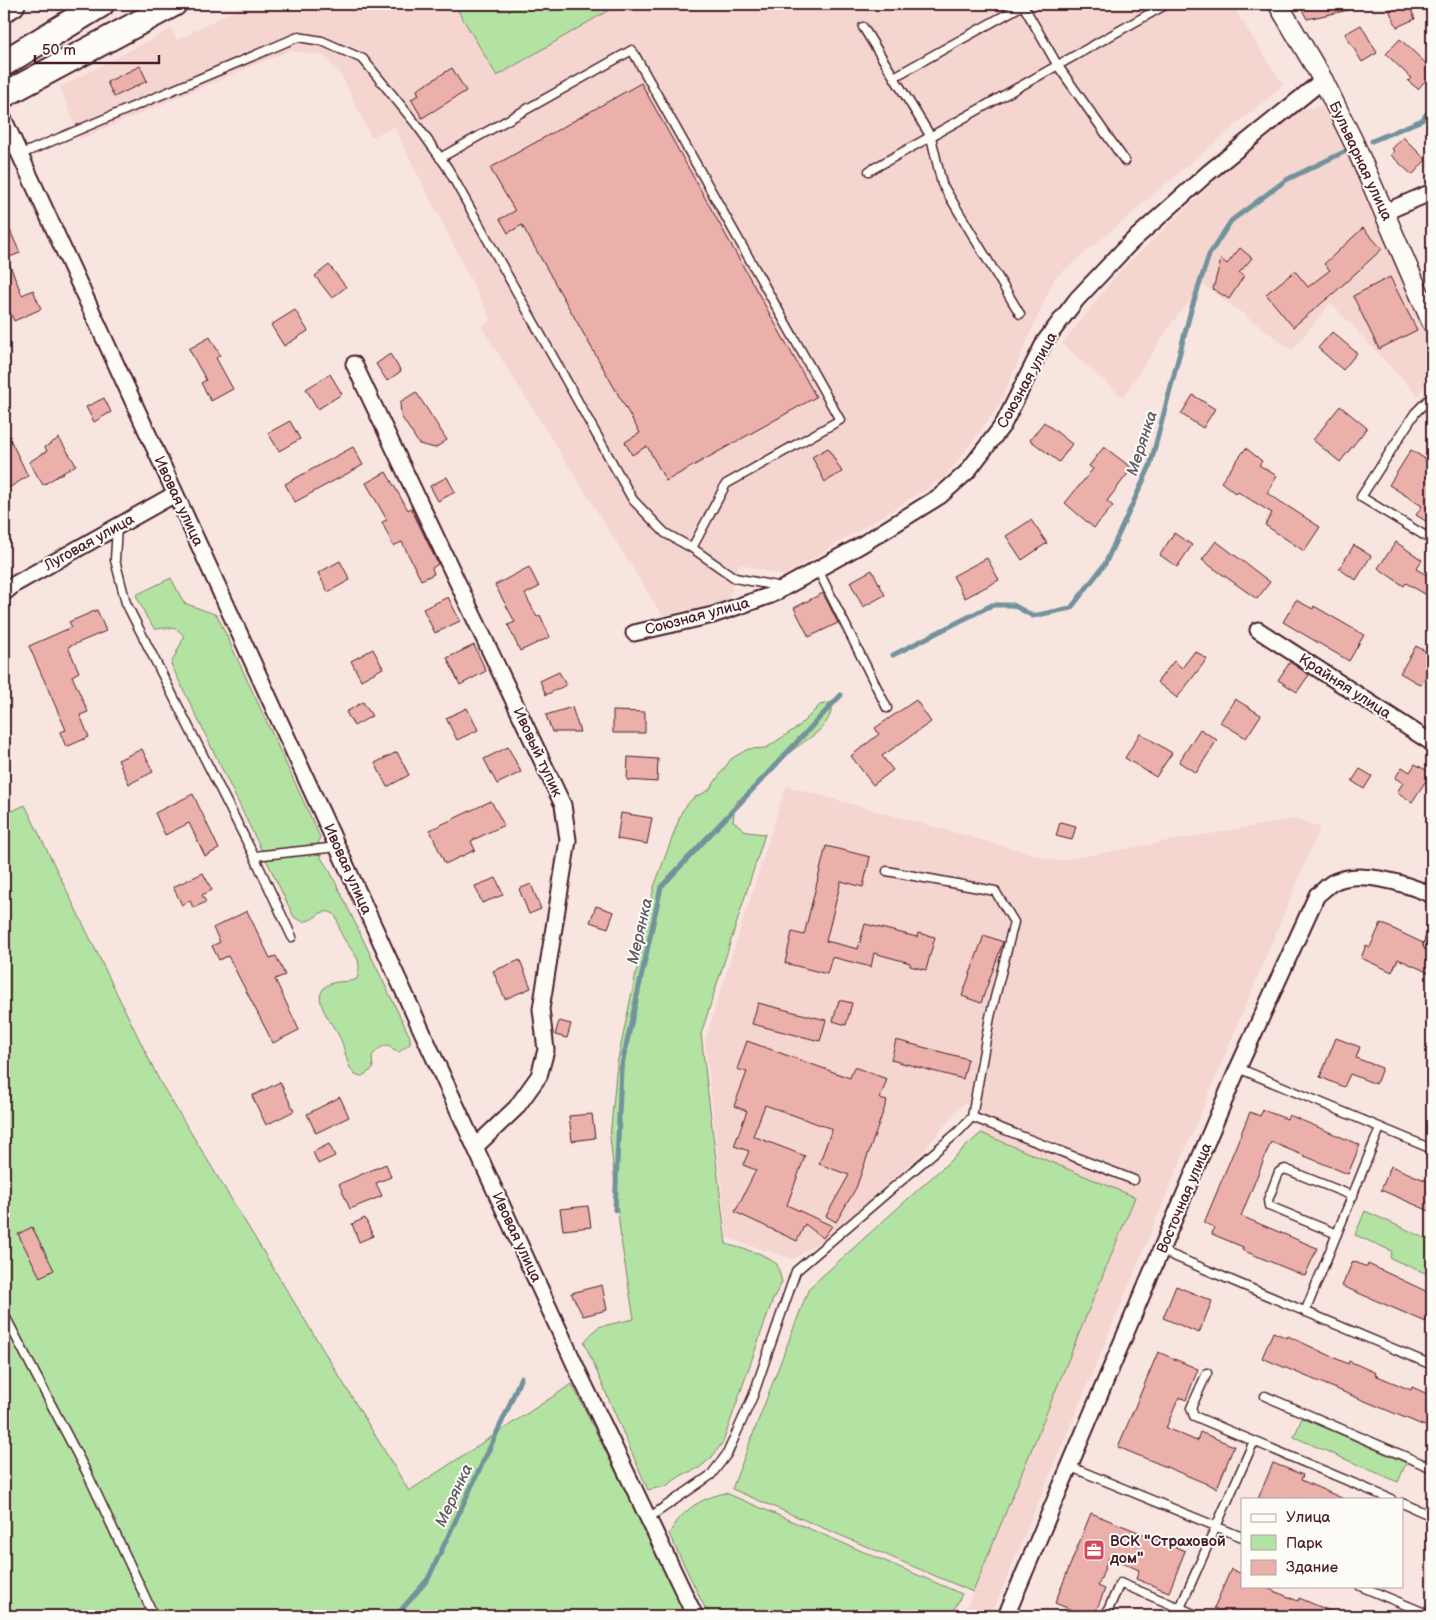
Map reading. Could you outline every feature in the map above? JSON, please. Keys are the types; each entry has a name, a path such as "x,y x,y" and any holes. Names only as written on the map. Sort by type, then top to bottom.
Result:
{"highway":[{"path":"4,9 12,4"},
{"path":"4,63 101,4"}],"main road":[{"path":"4,95 174,4"}],"street":[{"name":"Бульварная улица","path":"1278,4 1322,80 1354,143 1432,323"},
{"name":"Союзная улица","path":"634,633 713,615 771,595 818,570 940,496 967,472 1003,425 1045,341 1077,299 1130,244 1208,173 1322,80"},
{"name":"Ивовая улица","path":"4,120 474,1148 647,1519 695,1616"},
{"path":"1385,212 1432,192"},
{"name":"Ивовый тупик","path":"354,364 563,805 568,840 542,1009 546,1050 540,1076 516,1108 474,1148"},
{"name":"Луговая улица","path":"4,593 117,526 176,494"},
{"name":"Крайняя улица","path":"1258,630 1432,743"},
{"name":"Восточная улица","path":"1006,1616 1071,1467 1238,1068 1317,896 1332,882 1362,876 1404,884 1432,896"}],"lane":[{"path":"869,172 1167,4"},
{"path":"894,77 1023,5 1058,66 1125,161"},
{"path":"864,27 931,137 942,184 1020,314"},
{"path":"19,155 298,37 322,41 363,60 405,109 440,158 633,500 665,534 692,548 735,578 786,588"},
{"path":"440,158 632,50 840,420 726,484 692,548"},
{"path":"1432,396 1415,413 1361,497 1432,540"},
{"path":"117,526 115,560 126,603 254,856 292,937"},
{"path":"818,570 886,708"},
{"path":"254,856 338,847"},
{"path":"647,1519 711,1475 727,1454 753,1396 796,1271 972,1117 990,1017 1014,922 995,891 887,871"},
{"path":"1428,945 1432,933"},
{"path":"1238,1068 1432,1149"},
{"path":"972,1117 1134,1180"},
{"path":"1305,1312 1380,1128"},
{"path":"1337,1234 1268,1206 1268,1200 1279,1172 1285,1169 1353,1196"},
{"path":"1162,1251 1432,1365"},
{"path":"4,1314 88,1475 154,1616"},
{"path":"1206,1373 1191,1408 1194,1416 1389,1498"},
{"path":"1265,1396 1432,1468"},
{"path":"1180,1608 1254,1441"},
{"path":"1071,1467 1241,1537"},
{"path":"1404,1505 1432,1516"},
{"path":"1108,1610 1120,1583 1199,1616"},
{"path":"1365,1588 1432,1616"}],"shaded area":[{"path":"246,4 339,4 342,7 350,4 454,4 497,76 619,4 1231,4 1283,85 1054,279 999,405 946,477 784,576 739,564 727,603 662,615 481,326 491,320 394,127 371,137 341,74 323,55 288,51 80,139 60,87 171,29 177,40"},
{"path":"1327,105 1428,337 1432,351 1432,380 1417,395 1331,303 1292,350 1204,285 1177,316 1123,397 1062,344 1118,273 1227,169 1299,110"},
{"path":"786,786 1057,861 1294,819 1320,827 991,1616 963,1616 1135,1197 981,1133 981,1108 964,1103 920,1155 832,1233 793,1259 727,1238 705,1040"}],"green space":[{"path":"454,4 619,4 497,76"},
{"path":"171,578 184,603 217,615 320,837 319,852 410,1037 410,1044 399,1052 393,1050 389,1045 377,1050 372,1056 373,1069 362,1076 355,1075 350,1067 341,1040 323,1009 320,996 329,984 357,979 359,964 355,954 344,939 334,914 323,912 306,921 294,917 171,664 184,637 175,629 155,629 147,618 136,595"},
{"path":"833,702 828,720 823,727 789,753 765,779 735,803 733,821 747,832 765,834 701,1034 726,1244 761,1254 777,1264 782,1282 773,1299 723,1442 712,1457 699,1468 682,1475 666,1486 648,1490 584,1342 598,1327 634,1319 621,1240 610,1137 617,1064 654,887 682,811 692,799 709,790 731,759 748,749 766,748 798,727 820,705"},
{"path":"25,805 160,1082 409,1491 572,1384 688,1616 4,1616 4,815"},
{"path":"981,1133 1135,1197 973,1592 732,1489 809,1288"},
{"path":"1365,1211 1432,1241 1432,1276 1390,1258 1392,1251 1355,1235"},
{"path":"1302,1418 1406,1463 1398,1482 1294,1437"},
{"path":"726,1493 962,1594 951,1616 709,1616 669,1534 685,1512 708,1498"}],"building":[{"path":"1299,4 1348,4 1349,10 1307,19"},
{"path":"1403,4 1409,4 1415,19 1397,27 1389,10"},
{"path":"1361,25 1377,53 1362,62 1345,34"},
{"path":"1400,39 1432,69 1432,73 1418,89 1408,81 1411,78 1386,54"},
{"path":"140,66 147,81 114,97 107,82"},
{"path":"452,68 466,91 422,118 411,99 419,95 417,90"},
{"path":"641,83 816,397 666,481 647,446 632,455 625,442 640,433 522,225 508,233 500,219 515,211 490,168"},
{"path":"1403,137 1426,160 1412,175 1391,155 1394,151 1392,149"},
{"path":"4,217 20,253 7,258 22,295 33,290 41,309 14,321 4,298"},
{"path":"1363,228 1382,249 1293,327 1266,294 1295,271 1308,287 1330,270 1324,264"},
{"path":"1240,248 1252,258 1239,273 1244,276 1229,299 1213,289 1221,259 1227,264"},
{"path":"329,265 346,287 332,298 315,276"},
{"path":"1390,277 1417,330 1379,349 1353,296"},
{"path":"295,310 308,331 284,346 271,325"},
{"path":"1332,332 1357,353 1343,370 1318,348"},
{"path":"210,337 220,355 216,358 233,389 211,401 201,383 206,380 189,349"},
{"path":"390,354 401,371 387,381 376,364"},
{"path":"330,374 342,394 318,409 306,389"},
{"path":"416,392 447,440 435,448 419,444 401,416 400,402"},
{"path":"1193,395 1215,409 1203,428 1181,414"},
{"path":"104,398 111,412 94,422 86,407"},
{"path":"1340,406 1367,428 1340,462 1313,440"},
{"path":"290,421 300,439 279,451 268,433"},
{"path":"1044,422 1072,444 1059,462 1030,440"},
{"path":"4,427 28,476 4,491"},
{"path":"59,438 76,465 43,485 29,462 47,451 45,447"},
{"path":"353,447 363,465 295,502 285,484"},
{"path":"1104,447 1132,468 1107,501 1113,506 1094,528 1065,503 1093,469 1089,466"},
{"path":"828,448 842,472 825,482 812,457"},
{"path":"1246,448 1262,461 1259,465 1277,476 1267,493 1320,527 1304,551 1265,525 1272,513 1238,492 1236,494 1221,482"},
{"path":"1411,450 1432,463 1432,525 1416,515 1422,506 1389,485"},
{"path":"386,472 408,510 411,508 438,564 432,568 434,574 421,580 402,542 393,546 382,522 387,520 366,483"},
{"path":"447,477 455,492 438,501 430,486"},
{"path":"1031,520 1047,543 1022,560 1006,536"},
{"path":"1174,533 1192,545 1177,567 1160,555"},
{"path":"1216,541 1270,582 1257,599 1202,560"},
{"path":"1396,542 1422,560 1416,569 1432,578 1432,598 1406,583 1404,586 1378,568"},
{"path":"1354,545 1371,556 1356,580 1339,569"},
{"path":"987,558 999,580 965,598 953,576"},
{"path":"340,561 350,580 328,592 318,573"},
{"path":"529,567 539,587 525,594 537,617 540,615 550,637 520,651 508,625 515,622 495,585"},
{"path":"872,570 885,595 863,607 850,582"},
{"path":"823,593 838,623 809,637 794,608"},
{"path":"448,597 460,621 435,633 423,609"},
{"path":"1296,600 1313,609 1314,606 1364,635 1349,661 1283,622"},
{"path":"97,610 106,631 68,647 79,672 72,676 88,712 80,715 89,737 66,747 60,732 66,730 29,646 72,627 69,622"},
{"path":"474,645 486,671 460,685 447,658"},
{"path":"1416,646 1432,655 1432,665 1421,685 1400,673"},
{"path":"373,649 383,668 361,680 351,661"},
{"path":"1195,651 1207,659 1177,698 1157,682 1174,661 1182,668"},
{"path":"1290,662 1309,675 1297,692 1278,680"},
{"path":"559,672 566,685 546,695 540,681"},
{"path":"1235,699 1261,715 1246,738 1220,722"},
{"path":"916,700 931,722 882,756 893,770 873,785 851,756 879,734 875,728"},
{"path":"363,702 372,716 354,726 346,712"},
{"path":"572,707 580,732 552,732 546,715"},
{"path":"467,708 478,730 457,740 446,718"},
{"path":"613,711 645,712 645,733 613,733"},
{"path":"1200,729 1217,740 1196,773 1179,762"},
{"path":"1140,733 1172,753 1156,777 1125,758"},
{"path":"508,747 521,772 497,784 484,759"},
{"path":"142,749 153,772 129,784 118,760"},
{"path":"397,752 409,775 387,787 375,763"},
{"path":"628,757 658,759 657,782 627,780"},
{"path":"1415,764 1431,773 1412,802 1397,792 1403,783 1395,778 1402,767 1410,772"},
{"path":"1360,769 1372,776 1364,789 1352,781"},
{"path":"193,794 219,849 205,856 189,823 165,835 155,813"},
{"path":"491,801 504,825 471,841 475,850 445,864 430,830"},
{"path":"621,813 652,818 647,844 617,839"},
{"path":"1060,822 1076,826 1072,840 1056,836"},
{"path":"826,846 870,857 863,887 841,881 826,941 858,949 865,924 917,937 918,933 935,937 926,970 910,966 910,963 874,953 871,967 832,957 827,974 785,963 792,932 804,935"},
{"path":"203,873 212,890 202,895 206,902 193,908 190,900 182,905 173,887"},
{"path":"496,878 503,895 482,903 475,886"},
{"path":"531,884 541,909 529,914 519,889"},
{"path":"596,906 614,912 608,928 590,922"},
{"path":"247,911 270,958 276,956 285,975 275,979 299,1030 273,1043 228,956 219,960 212,946 220,942 213,928"},
{"path":"1381,923 1423,943 1426,950 1432,949 1432,974 1398,959 1392,972 1361,958 1366,945 1370,947"},
{"path":"984,935 1003,942 981,1003 962,996"},
{"path":"520,960 531,988 505,999 493,971"},
{"path":"839,1000 852,1003 846,1025 833,1021"},
{"path":"758,1003 826,1020 820,1041 752,1024"},
{"path":"559,1021 571,1024 567,1038 555,1035"},
{"path":"1336,1038 1360,1047 1356,1058 1382,1068 1376,1084 1350,1074 1344,1087 1320,1077"},
{"path":"896,1040 968,1059 963,1079 891,1060"},
{"path":"747,1041 850,1078 854,1067 887,1079 880,1099 887,1101 856,1188 836,1222 826,1216 849,1175 819,1164 832,1129 765,1105 753,1136 805,1156 787,1205 832,1226 823,1238 805,1224 797,1241 735,1212 756,1170 743,1165 749,1151 734,1146 747,1111 734,1106 747,1072 737,1069"},
{"path":"280,1082 294,1111 266,1125 252,1096"},
{"path":"340,1097 349,1117 316,1133 307,1114"},
{"path":"1263,1110 1287,1119 1289,1115 1360,1145 1348,1174 1271,1142 1241,1216 1317,1248 1305,1276 1242,1250 1243,1247 1212,1234 1214,1227 1204,1223 1250,1112 1260,1116"},
{"path":"592,1114 595,1138 572,1141 569,1116"},
{"path":"329,1144 335,1156 318,1164 313,1152"},
{"path":"386,1164 391,1177 376,1183 382,1196 350,1209 339,1184"},
{"path":"1391,1166 1432,1183 1432,1212 1381,1190"},
{"path":"588,1206 591,1227 563,1230 560,1209"},
{"path":"365,1218 373,1236 359,1242 352,1224"},
{"path":"32,1227 54,1270 40,1277 18,1234"},
{"path":"1353,1261 1367,1267 1368,1264 1432,1294 1432,1319 1428,1317 1426,1322 1342,1286"},
{"path":"602,1285 607,1310 583,1316 571,1293"},
{"path":"1176,1286 1212,1301 1199,1333 1163,1318"},
{"path":"1273,1332 1287,1338 1288,1336 1348,1364 1349,1361 1376,1373 1375,1375 1411,1390 1412,1387 1432,1396 1432,1429 1262,1358"},
{"path":"1158,1352 1198,1369 1186,1400 1179,1397 1166,1428 1197,1441 1200,1432 1234,1446 1217,1488 1118,1447"},
{"path":"1273,1463 1303,1475 1301,1480 1342,1498 1258,1498"},
{"path":"1091,1513 1185,1551 1169,1592 1136,1579 1139,1570 1109,1557 1098,1586 1105,1589 1094,1616 1087,1616 1055,1603"},
{"path":"1231,1569 1241,1574 1241,1588 1267,1588 1298,1601 1299,1598 1342,1616 1234,1616 1214,1608"}],"waterway":[{"name":"Мерянка","path":"1372,141 1422,120 1432,107"},
{"name":"Мерянка","path":"893,655 992,605 1013,605 1033,616 1071,608 1105,564 1150,466 1191,310 1209,255 1231,221 1286,180 1346,151"},
{"name":"Мерянка","path":"615,1210 621,1069 661,887 841,695"},
{"name":"Мерянка","path":"396,1616 428,1579 507,1411 521,1377"}],"place":[{"name":"ВСК \"Страховой дом\"","path":"1094,1550"}]}
